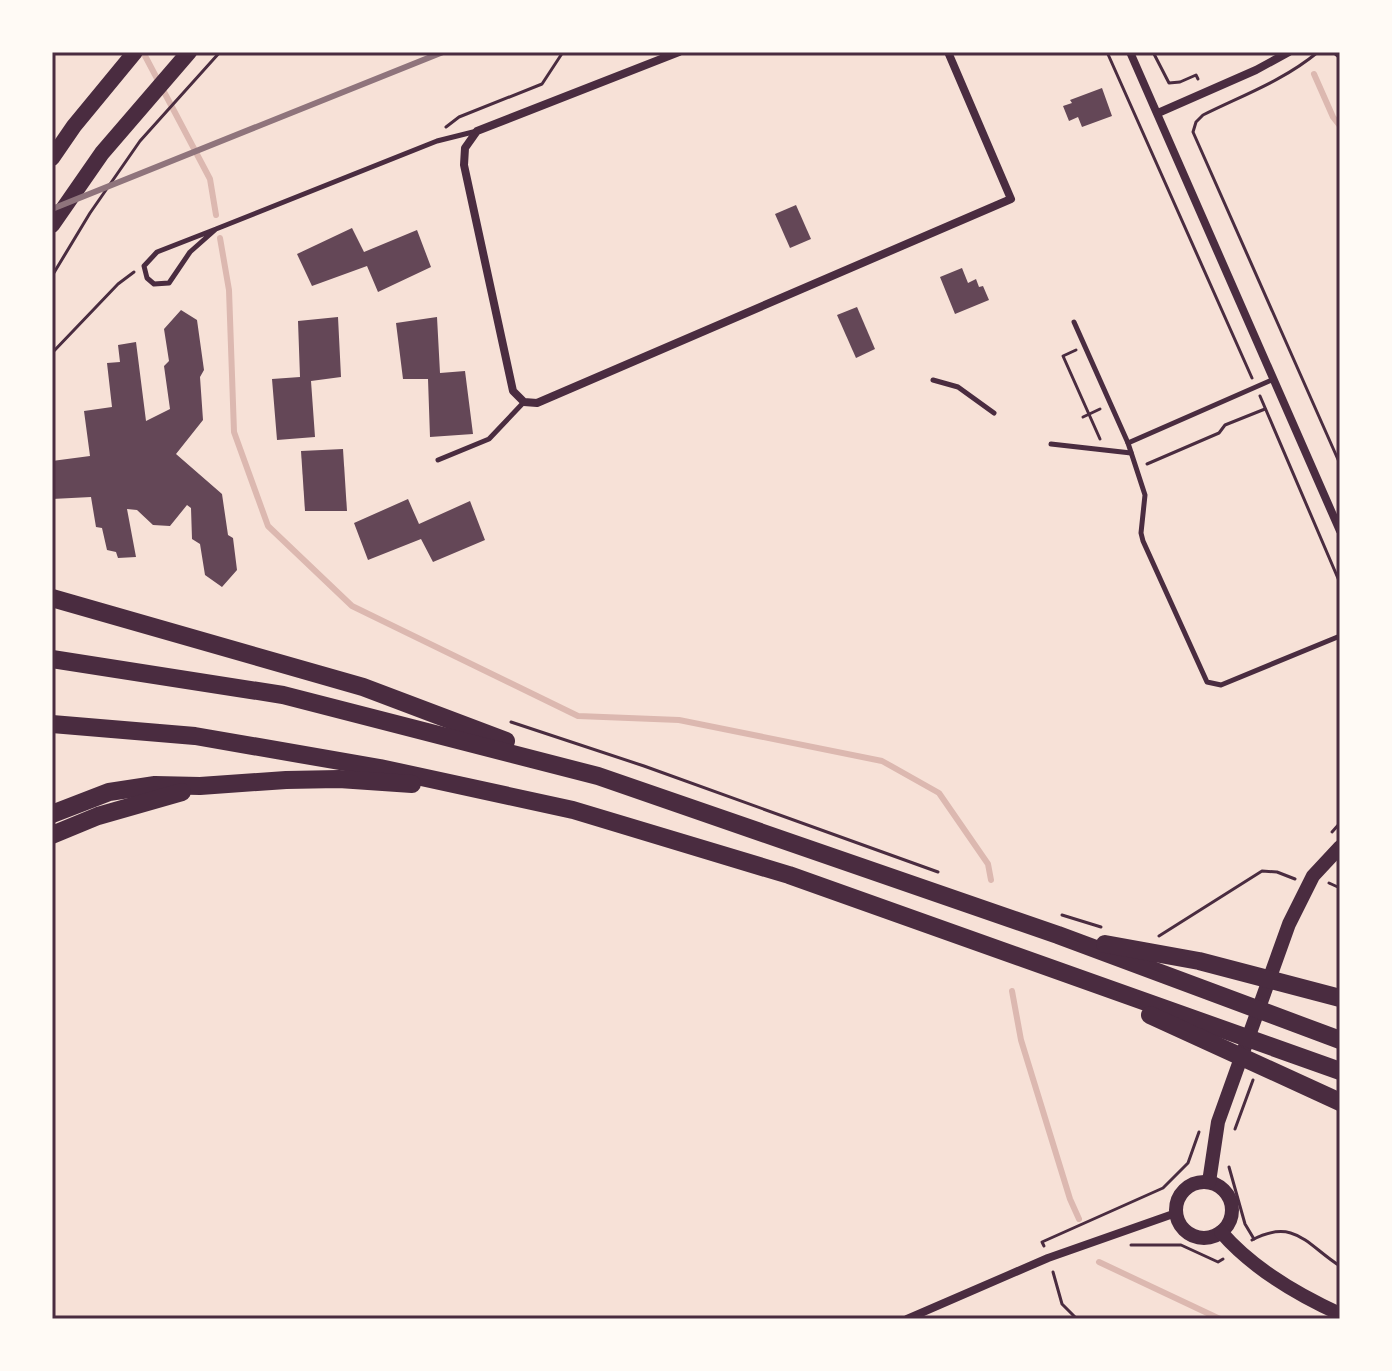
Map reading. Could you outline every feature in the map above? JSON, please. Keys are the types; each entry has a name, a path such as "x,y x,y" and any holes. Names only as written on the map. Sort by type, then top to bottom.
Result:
{"highway":[{"path":"52,598 363,687 598,776 1058,935 1340,1040"},
{"path":"52,659 283,695 598,776"},
{"path":"52,724 195,736 491,790 573,810 789,875 1340,1071"},
{"path":"52,814 109,792 155,785 200,786 339,779 491,790"},
{"path":"52,835 98,816 200,786"},
{"path":"1058,935 1199,961 1340,998"},
{"path":"1046,967 1340,1102"}],"main road":[{"path":"52,158 74,126 135,52"},
{"path":"52,225 102,153 189,52"},
{"path":"1209,1182 1218,1122 1292,916 1313,876 1340,847"},
{"path":"1200,1181 1209,1182 1225,1191 1230,1198 1231,1216 1221,1232 1214,1236 1197,1237 1183,1228 1176,1213 1176,1204 1185,1189 1200,1181"},
{"path":"1221,1232 1236,1249 1280,1283 1318,1304 1340,1311"}],"street":[{"path":"679,52 477,131 465,148 464,165 513,391 524,402 537,403 1011,199 948,52"},
{"path":"1130,52 1340,531"},
{"path":"1158,113 1264,67 1289,52"},
{"path":"907,1319 1048,1258 1176,1213"}],"lane":[{"path":"216,229 190,252 169,283 154,284 147,278 144,270 153,254 437,141 477,131"},
{"path":"1074,322 1128,443 1145,495 1143,541 1207,682 1221,685 1340,636"},
{"path":"1128,443 1275,379"},
{"path":"933,380 958,387 994,413"},
{"path":"438,460 489,439 524,402"},
{"path":"1051,444 1131,453"}],"path":[{"path":"52,276 90,213 140,141 220,52"},
{"path":"437,141 448,123 459,117 542,84 563,52"},
{"path":"1107,52 1340,583"},
{"path":"1153,52 1169,83 1196,75"},
{"path":"1318,52 1298,69 1278,80 1203,115 1196,122 1193,132 1340,464"},
{"path":"1333,52 1340,58"},
{"path":"52,353 118,284 131,273 144,270"},
{"path":"1056,357 1085,345"},
{"path":"1063,356 1105,450"},
{"path":"1083,417 1110,404"},
{"path":"1136,468 1219,433 1225,425 1265,409"},
{"path":"512,722 942,874"},
{"path":"1155,938 1262,871 1277,872 1292,879 1313,876"},
{"path":"1052,912 1110,930"},
{"path":"1042,1242 1163,1188 1188,1163 1201,1127"},
{"path":"1232,1136 1235,1127"},
{"path":"1228,1161 1245,1224 1254,1239"},
{"path":"1125,1244 1181,1245 1218,1262 1254,1239 1284,1231 1308,1240 1340,1266"},
{"path":"1066,1267 1051,1272 1062,1304 1077,1319"}],"building":[{"path":"1102,88 1112,116 1082,127 1078,117 1069,121 1063,106 1072,103 1070,100"},
{"path":"796,205 811,239 790,248 775,214"},
{"path":"352,228 364,252 417,230 431,267 378,292 367,266 312,286 297,254"},
{"path":"962,268 968,283 976,279 989,300 955,314 940,277"},
{"path":"857,307 875,349 856,358 837,315"},
{"path":"181,310 197,320 204,370 200,377 203,420 176,454 222,494 237,570 222,587 205,575 200,544 192,539 191,508 187,505 170,526 153,525 137,510 127,509 136,557 118,558 116,552 107,550 102,528 96,527 91,497 52,499 52,461 90,456 84,411 112,407 107,363 120,362 118,345 136,342 146,421 170,409 164,366 169,361 164,329"},
{"path":"338,317 341,377 311,381 315,437 277,440 272,379 300,377 298,321"},
{"path":"437,317 440,373 465,371 473,434 430,437 428,379 403,379 396,323"},
{"path":"343,449 347,511 305,511 301,451"},
{"path":"408,499 419,524 470,501 485,540 433,562 421,539 368,560 354,523"}],"waterway":[{"path":"143,52 210,179 216,215"},
{"path":"1314,74 1340,126"},
{"path":"220,238 229,290 234,432 268,526 352,606 578,716 679,720 882,761 939,793 988,864 991,880"},
{"path":"1012,991 1021,1040 1079,1219"},
{"path":"1099,1262 1220,1319"}],"railway":[{"path":"52,209 443,52"}]}
